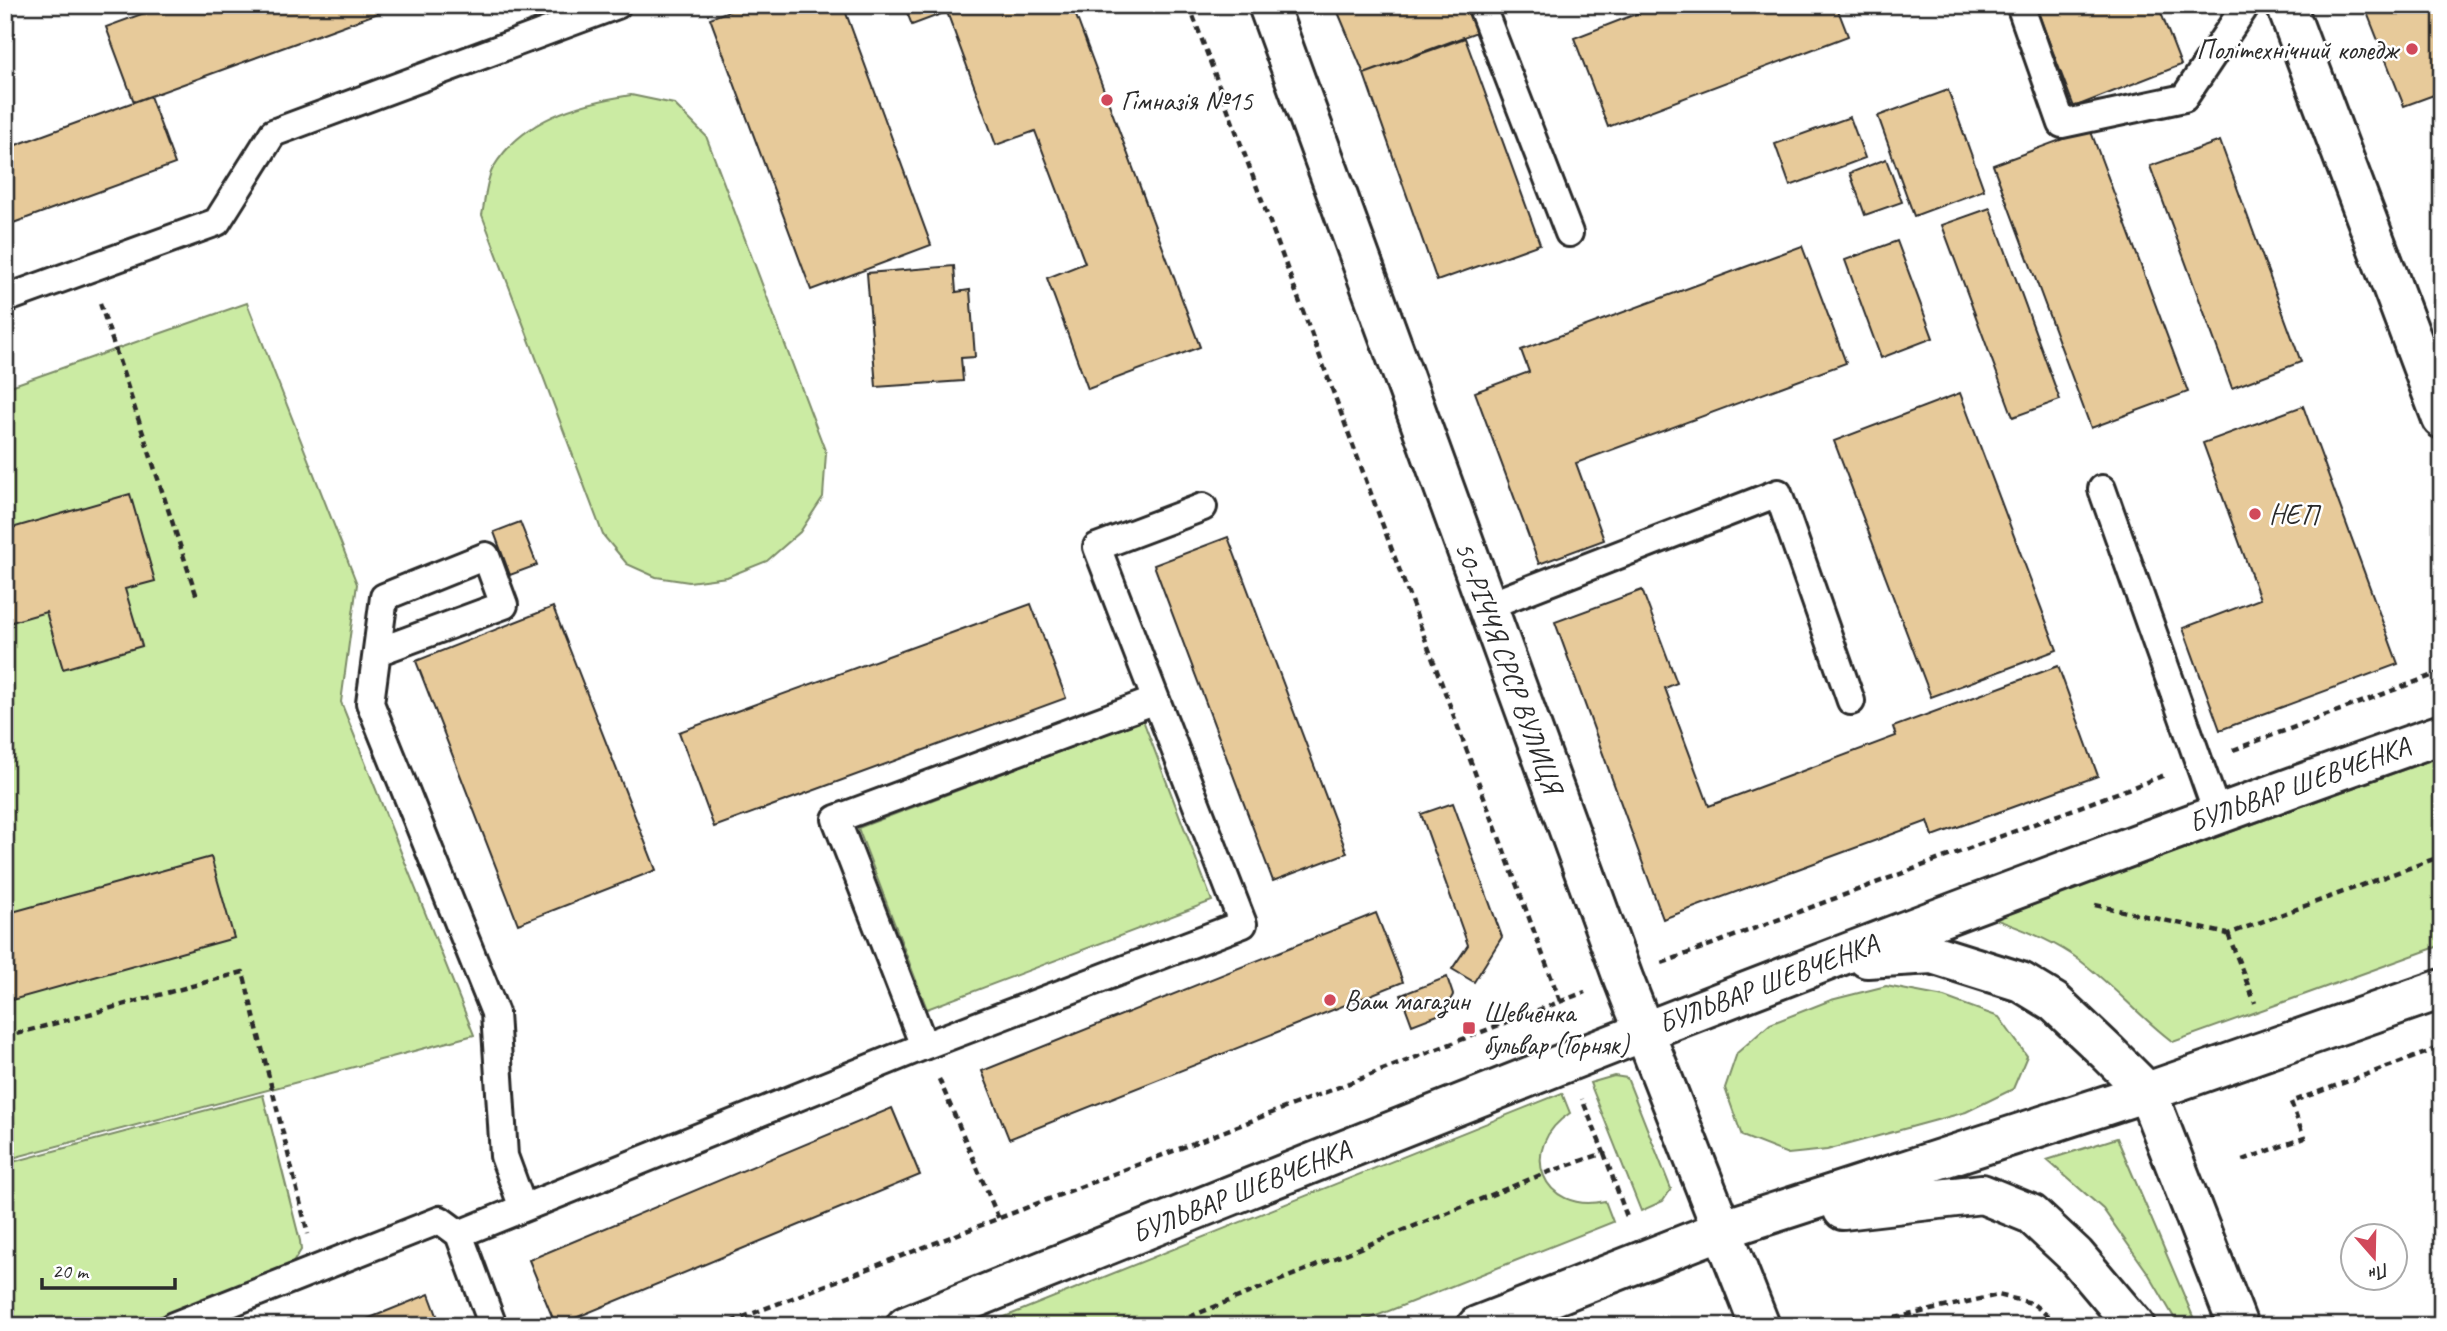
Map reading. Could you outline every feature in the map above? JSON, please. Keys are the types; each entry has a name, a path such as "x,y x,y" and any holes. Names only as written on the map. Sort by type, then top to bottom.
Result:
{"main road":[{"name":"50-РІЧЧЯ СРСР ВУЛИЦЯ","path":"1268,5 1623,978 1760,1326"},
{"path":"2286,5 2442,419"},
{"name":"БУЛЬВАР ШЕВЧЕНКА","path":"906,1326 1644,1030 2217,813 2442,734"},
{"path":"1833,960 1932,954 2021,982 2054,1002 2147,1093 2238,1326"},
{"path":"1477,1326 1724,1229 2147,1093 2442,989"},
{"path":"1724,1229 1902,1201 1982,1194 2031,1214 2075,1255 2134,1326"}],"lane":[{"path":"5,299 217,222 272,133 617,5"},
{"path":"1481,5 1569,233"},
{"path":"2020,5 2062,124 2184,98 2246,5"},
{"path":"2102,489 2217,813"},
{"path":"1487,606 1778,492 1851,701"},
{"path":"459,1234 925,1046 1243,923 1097,547 1203,507"},
{"path":"377,652 504,605 486,556 384,597 370,703 495,1013 504,1156 523,1208"},
{"path":"925,1046 836,819 1156,699"},
{"path":"173,1326 440,1220 459,1234 493,1326"}],"path":[{"path":"1189,5 1560,1001"},
{"path":"89,269 197,597"},
{"path":"720,1326 1560,1001 2442,672"},
{"path":"2086,903 2228,934 2442,856"},
{"path":"2228,934 2255,1003"},
{"path":"5,1037 243,972 317,1268"},
{"path":"925,1046 999,1219"},
{"path":"2243,1160 2304,1138 2291,1102 2442,1047"},
{"path":"1578,1087 1627,1217"},
{"path":"1167,1326 1543,1174 1604,1153"},
{"path":"1859,1326 1998,1295 2032,1303 2060,1326"}],"green space":[{"path":"631,95 674,104 706,136 826,453 823,497 800,532 767,561 727,577 689,582 656,577 627,564 603,535 482,215 487,184 493,168 519,137 553,116 592,103"},
{"path":"247,303 357,584 341,702 474,1035 5,1160 5,388"},
{"path":"1143,720 1212,901 927,1009 858,828"},
{"path":"2442,756 2442,945 2173,1042 2071,954 2043,938 1992,918"},
{"path":"1886,986 1944,997 1999,1017 2027,1056 2013,1089 1966,1112 1827,1150 1788,1154 1742,1136 1725,1088 1737,1053 1770,1024 1831,1000"},
{"path":"1614,1076 1627,1078 1671,1189 1663,1201 1641,1211 1590,1083"},
{"path":"1562,1093 1570,1113 1553,1127 1544,1143 1541,1160 1544,1175 1552,1189 1565,1198 1583,1203 1605,1201 1613,1222 1351,1326 982,1326"},
{"path":"263,1095 300,1241 301,1250 292,1264 136,1326 5,1326 5,1164"},
{"path":"2117,1138 2197,1326 2179,1326 2148,1273 2103,1209 2047,1160"}],"building":[{"path":"166,5 400,5 134,102 106,27"},
{"path":"745,5 843,5 931,245 811,290 710,18"},
{"path":"904,5 965,5 912,25"},
{"path":"965,5 1072,5 1200,347 1088,389 1047,278 1085,263 1035,131 996,145 947,12"},
{"path":"1335,5 1476,5 1485,29 1364,74"},
{"path":"1659,5 1836,5 1848,36 1608,127 1574,38"},
{"path":"2035,5 2158,5 2181,65 2074,107"},
{"name":"Політехнічний коледж","path":"2364,5 2442,5 2442,92 2404,106"},
{"path":"1465,38 1540,244 1437,281 1364,74"},
{"path":"1948,90 1984,190 1914,216 1878,116"},
{"path":"150,96 175,164 5,226 5,149"},
{"path":"1850,117 1865,158 1790,186 1775,144"},
{"path":"2090,129 2188,392 2091,428 1993,165"},
{"path":"2220,141 2301,362 2232,388 2150,166"},
{"path":"1886,159 1902,202 1865,215 1850,173"},
{"path":"1990,208 2060,400 2013,417 1942,225"},
{"path":"1897,241 1933,338 1881,358 1845,260"},
{"path":"1802,246 1846,363 1576,463 1604,540 1539,564 1475,392 1529,372 1521,350"},
{"path":"954,266 956,292 970,290 975,357 961,358 963,381 876,387 867,273"},
{"path":"1960,393 2057,650 1931,697 1834,441"},
{"path":"2303,406 2398,664 2220,730 2183,628 2260,599 2203,443"},
{"path":"130,494 155,581 125,589 142,646 63,669 46,612 5,624 5,530"},
{"path":"520,522 537,565 510,575 494,532"},
{"path":"1228,537 1347,853 1273,881 1154,565"},
{"path":"1642,590 1677,683 1665,688 1709,806 1896,736 1893,727 2058,666 2098,776 1933,836 1928,821 1663,919 1555,622"},
{"path":"1031,604 1066,698 714,827 679,732"},
{"path":"553,607 656,870 518,924 416,661"},
{"path":"1453,803 1502,937 1474,982 1452,969 1468,945 1421,814"},
{"path":"211,857 234,938 5,1002 5,914"},
{"path":"1376,913 1403,982 1009,1139 982,1071"},
{"path":"1447,977 1453,995 1443,1013 1412,1025 1401,995"},
{"path":"892,1108 920,1175 556,1326 529,1260"},
{"path":"429,1294 441,1326 350,1326"}],"place":[{"name":"Політехнічний коледж","path":"2412,49"},
{"name":"Гімназія №15","path":"1107,100"},
{"name":"НЕП","path":"2255,514"},
{"name":"Ваш магазин","path":"1330,1000"},
{"name":"Шевченка бульвар (Горняк)","path":"1469,1028"}]}
